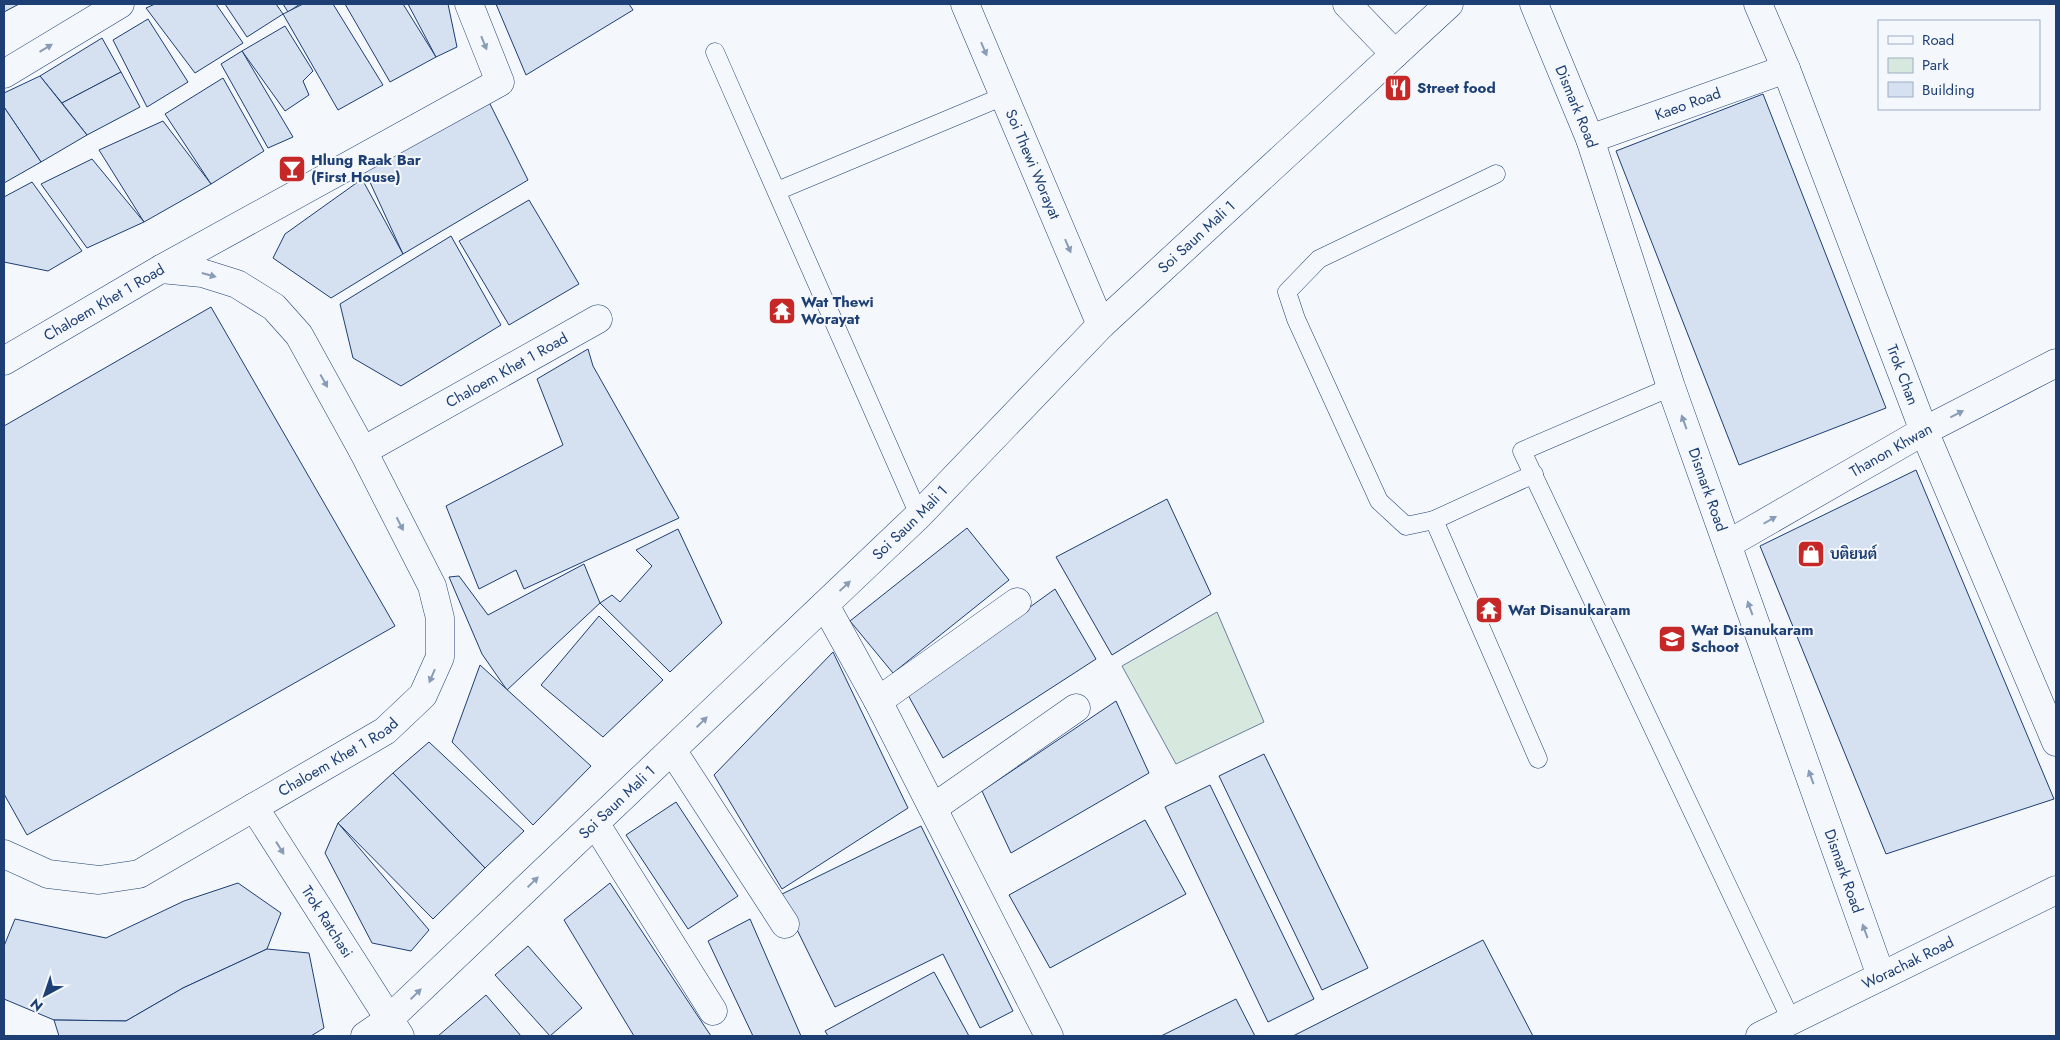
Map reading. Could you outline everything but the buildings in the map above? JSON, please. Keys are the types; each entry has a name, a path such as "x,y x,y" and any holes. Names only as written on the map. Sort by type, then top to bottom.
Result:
{"street":[{"path":"4,74 120,4"},
{"path":"161,269 500,82 469,4"},
{"name":"Soi Thewi Worayat","path":"964,4 1101,325"},
{"path":"1347,4 1395,54"},
{"name":"Soi Saun Mali 1","path":"365,1036 394,1028 595,823 919,515 1101,325 1449,4"},
{"name":"Dismark Road","path":"1534,4 1590,139 1671,387 1881,976"},
{"name":"Trok Chan","path":"1758,4 1786,69 1924,431 2056,742"},
{"name":"Kaeo Road","path":"1590,139 1786,69"},
{"name":"Chaloem Khet 1 Road","path":"4,361 161,269 202,273 237,284 274,307 299,334 363,451 432,586 440,618 440,657 423,696 385,732 139,874 99,880 48,874 4,854"},
{"name":"Chaloem Khet 1 Road","path":"363,451 598,319"},
{"name":"Thanon Khwan","path":"1728,544 1924,431 2056,363"},
{"path":"878,701 1017,602"},
{"path":"825,605 878,701 1049,1036"},
{"path":"932,808 1076,708"},
{"path":"672,750 785,924"},
{"name":"Trok Ratchasi","path":"254,807 394,1028"},
{"path":"595,823 713,1011"},
{"name":"Worachak Road","path":"1760,1036 1792,1022 2056,890"}],"lane":[{"path":"715,52 919,515"},
{"path":"777,191 1004,96"},
{"path":"1496,174 1319,259 1287,292 1296,319 1378,501 1406,526 1434,520 1534,474"},
{"path":"1671,387 1522,451 1792,1022"},
{"path":"1434,520 1538,759"}],"green space":[{"path":"1217,612 1264,722 1176,764 1122,666"}],"place":[{"name":"Street food","path":"1398,88"},
{"name":"Hlung Raak Bar (First House)","path":"292,169"},
{"name":"Wat Thewi Worayat","path":"782,311"},
{"name":"บติยนต์","path":"1811,554"},
{"name":"Wat Disanukaram","path":"1489,610"},
{"name":"Wat Disanukaram Schoot","path":"1672,639"}]}
